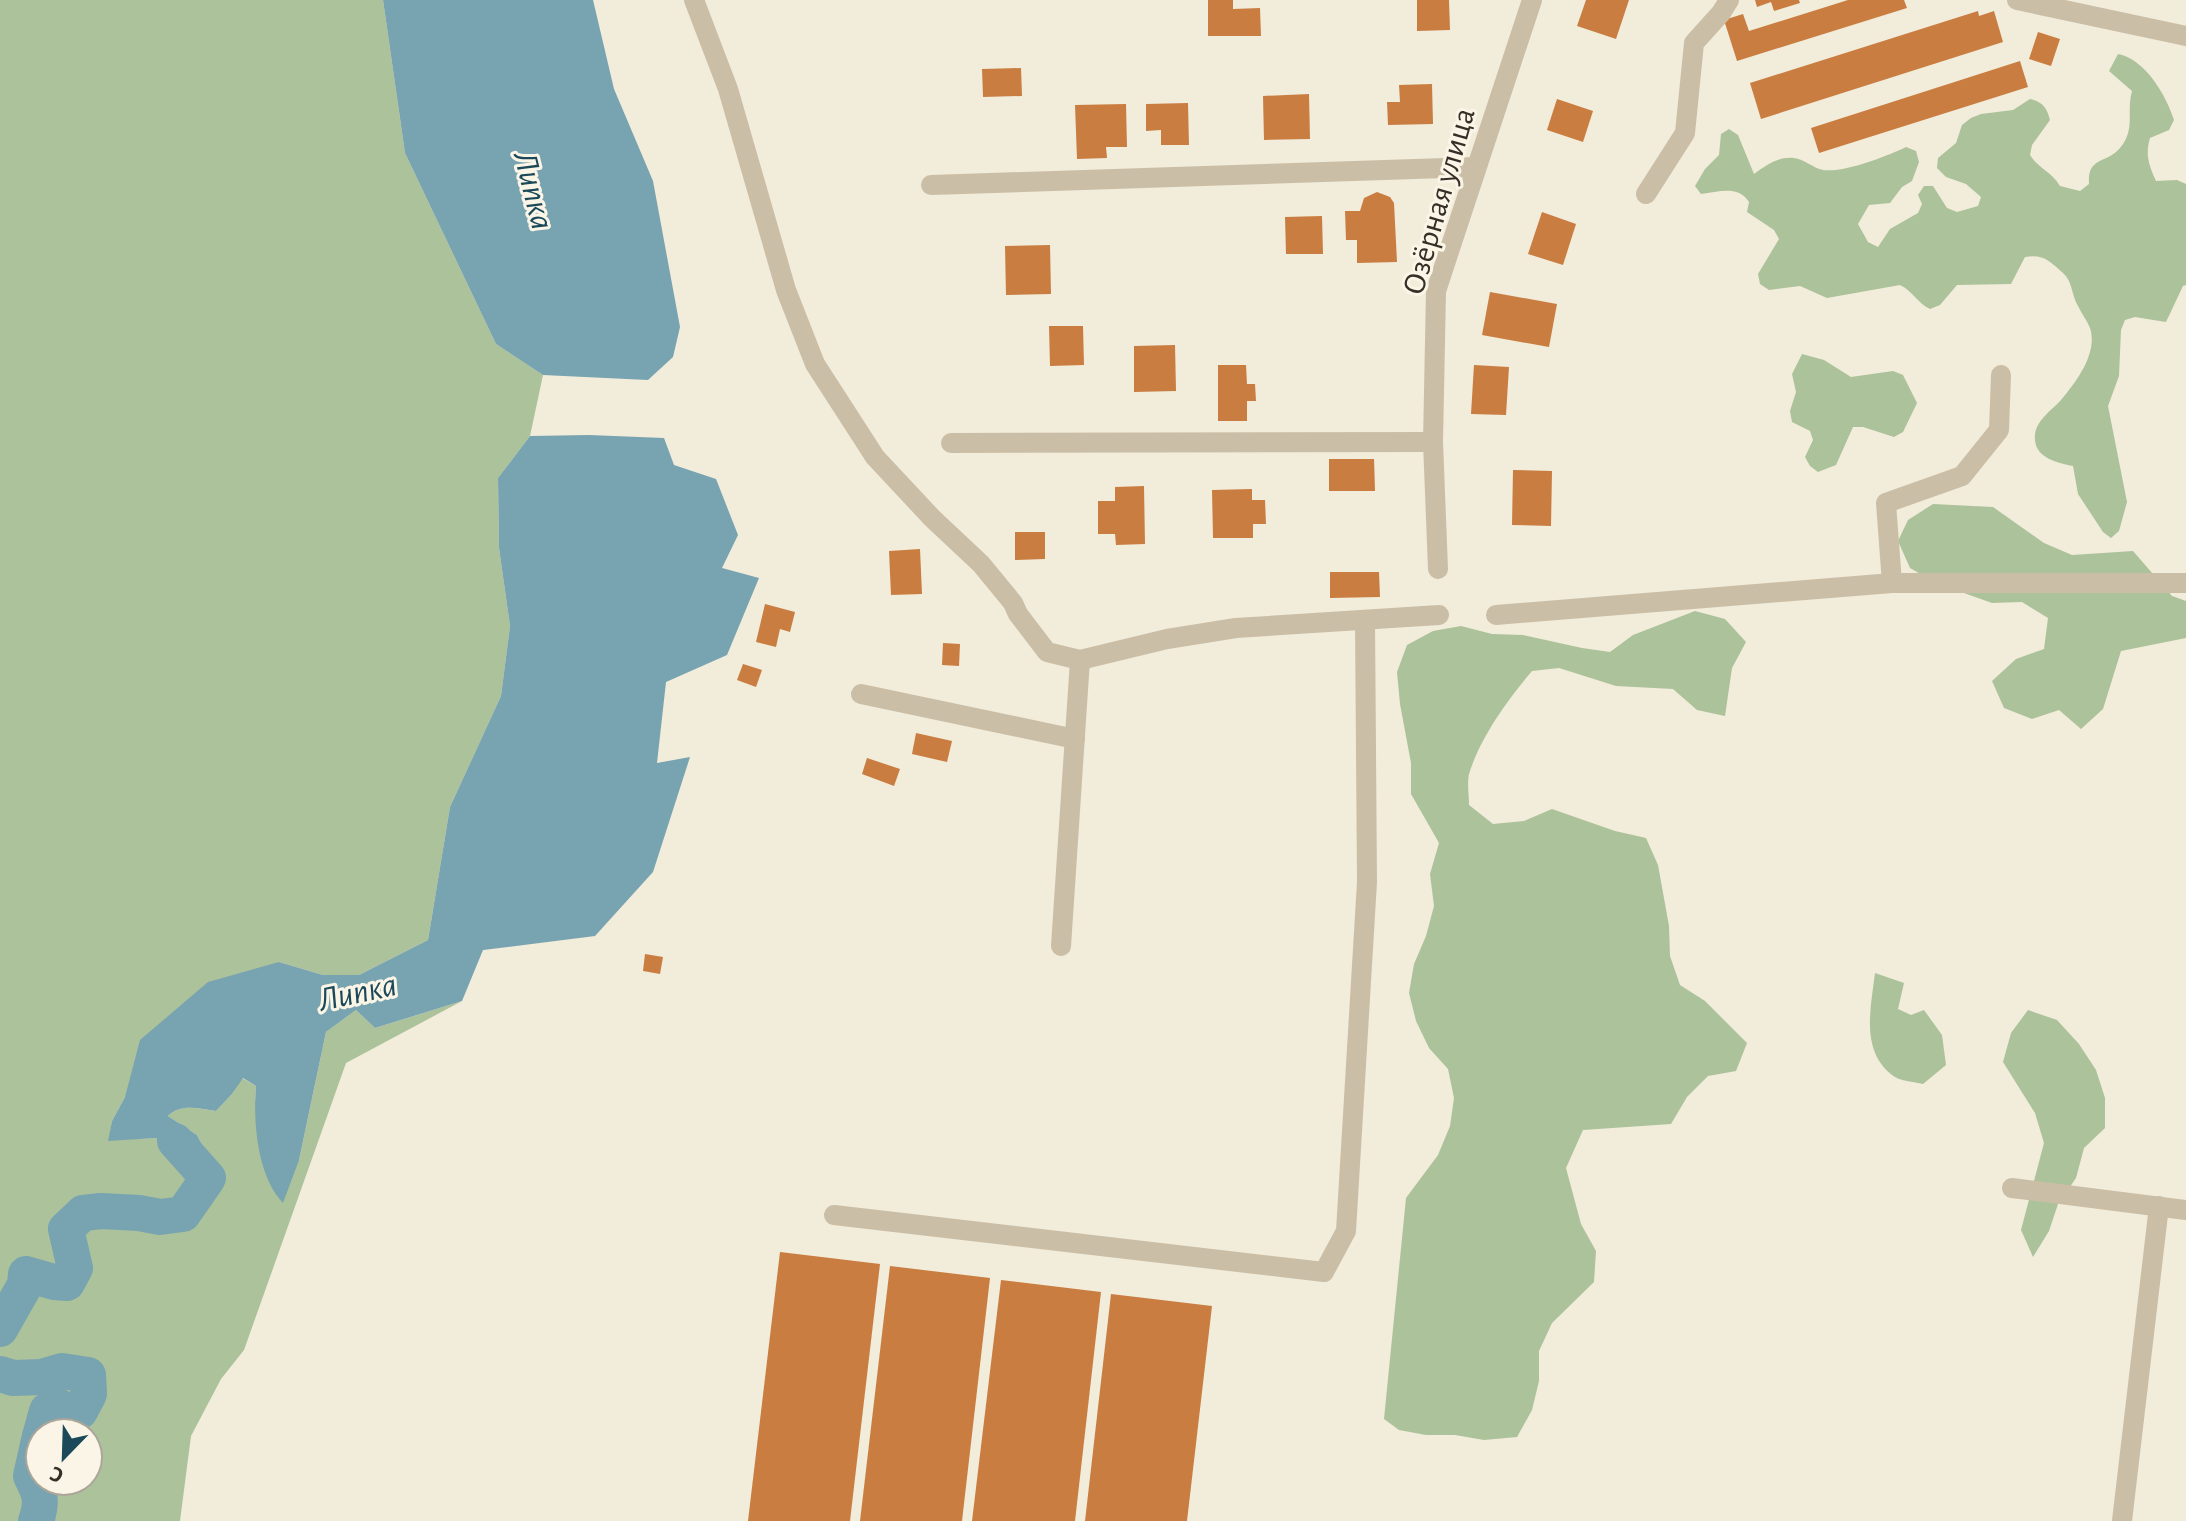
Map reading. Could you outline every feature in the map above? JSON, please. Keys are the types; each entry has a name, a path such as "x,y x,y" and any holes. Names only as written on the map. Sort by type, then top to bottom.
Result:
{"street":[{"path":"694,0 728,89 786,290 815,364 875,457 932,518 981,564 1047,652 1080,660 1167,639 1236,628 1439,615"},
{"name":"Озёрная улица","path":"1438,569 1433,442 1436,291 1532,0"},
{"path":"1646,194 1685,133 1694,43 1729,0"},
{"path":"2017,0 2186,36"},
{"path":"931,185 1476,167"},
{"path":"1892,583 1886,503 1962,476 1999,430 2001,375"},
{"path":"951,443 1433,442"},
{"path":"1496,615 1892,583 2186,583"},
{"path":"834,1215 1324,1272 1346,1231 1367,882 1365,621"},
{"path":"1061,946 1080,660"},
{"path":"861,694 1075,739"},
{"path":"2012,1188 2186,1210"},
{"path":"2122,1521 2159,1206"}],"green space":[{"path":"0,0 383,0 405,153 496,344 543,375 530,436 498,478 499,548 510,626 501,696 450,807 428,940 359,975 323,975 279,962 125,1097 112,1121 109,1140 156,1138 208,1177 217,1177 197,1135 168,1116 184,1108 216,1111 242,1078 256,1086 255,1100 299,1160 326,1032 356,1010 375,1028 462,1001 346,1063 244,1350 221,1379 191,1436 180,1521 0,1521"},
{"path":"2118,54 2128,57 2145,70 2166,100 2174,120 2169,130 2150,138 2148,155 2156,181 2177,180 2186,184 2186,285 2166,322 2135,317 2125,320 2121,330 2119,376 2108,406 2127,502 2119,531 2111,538 2103,532 2078,494 2073,466 2055,461 2036,446 2035,434 2040,422 2073,384 2089,357 2092,337 2069,280 2054,265 2046,259 2025,257 2011,284 1957,285 1940,305 1930,309 1900,285 1827,298 1800,286 1769,290 1760,284 1758,274 1779,239 1774,230 1747,212 1749,202 1739,193 1701,194 1695,186 1705,169 1719,155 1721,134 1729,129 1738,135 1754,174 1783,158 1798,159 1823,170 1832,170 1877,159 1906,147 1916,151 1919,162 1912,181 1902,187 1890,203 1869,205 1858,224 1868,242 1878,247 1890,229 1918,213 1922,204 1918,195 1924,186 1933,186 1947,208 1957,212 1978,206 1981,197 1966,184 1946,177 1937,168 1938,158 1956,143 1962,125 1971,118 2013,110 2030,99 2044,106 2050,120 2032,145 2030,155 2060,186 2080,191 2089,184 2091,169 2115,153 2128,134 2132,91 2109,71"},
{"path":"1802,354 1824,360 1851,377 1893,371 1903,375 1917,403 1903,432 1894,437 1853,427 1836,465 1818,472 1810,466 1805,457 1813,440 1810,431 1792,422 1790,411 1796,392 1792,374"},
{"path":"1933,504 1993,507 2044,543 2072,555 2133,551 2172,596 2186,601 2186,638 2121,651 2103,709 2081,729 2059,710 2032,719 2004,708 1992,681 2016,659 2044,649 2048,618 2022,602 1992,603 1936,583 1910,568 1898,541 1908,520"},
{"path":"1695,611 1725,619 1746,642 1732,668 1725,716 1697,710 1673,689 1616,686 1559,668 1532,671 1504,706 1480,747 1469,774 1469,805 1493,824 1524,821 1552,809 1615,831 1646,838 1658,865 1669,926 1670,956 1680,985 1705,1001 1747,1043 1736,1071 1708,1076 1687,1097 1671,1124 1583,1130 1566,1168 1581,1224 1596,1251 1594,1282 1552,1323 1539,1351 1539,1381 1532,1410 1517,1437 1484,1440 1399,1430 1384,1419 1406,1198 1438,1155 1450,1126 1454,1098 1448,1069 1429,1048 1416,1021 1409,993 1414,964 1434,906 1430,874 1439,843 1411,794 1411,763 1397,672 1407,645 1433,631 1461,626 1492,634 1523,635 1610,652 1633,635"},
{"path":"1875,973 1904,983 1898,1009 1911,1015 1924,1010 1942,1035 1946,1065 1923,1084 1895,1077 1875,1053 1870,1014"},
{"path":"2028,1010 2057,1020 2079,1044 2096,1070 2105,1098 2105,1128 2084,1148 2076,1178 2058,1204 2049,1231 2033,1257 2021,1230 2044,1143 2035,1113 2003,1062 2011,1033"}],"water":[{"path":"383,0 593,0 614,89 653,181 680,327 673,357 648,380 543,375 496,344 405,153"},
{"path":"530,436 664,438 674,465 716,479 738,535 722,568 759,578 727,655 666,682 657,763 690,757 653,872 595,936 483,950 462,1001 375,1028 356,1010 326,1032 299,1160 283,1203 274,1192 262,1163 256,1131 256,1086 243,1078 216,1111 185,1108 168,1116 197,1135 218,1177 208,1178 156,1138 108,1141 112,1121 125,1097 140,1040 208,982 279,962 323,975 359,975 428,940 450,807 501,696 510,626 499,548 498,478"}],"building":[{"path":"1208,0 1233,0 1233,9 1260,8 1261,36 1208,36"},
{"path":"1417,0 1449,0 1450,30 1417,31"},
{"path":"1586,0 1629,0 1616,39 1577,26"},
{"path":"1755,0 1799,0 1800,3 1774,11 1771,2 1757,7"},
{"path":"1848,0 1904,0 1907,8 1737,61 1724,20 1743,14 1749,31"},
{"path":"1978,11 1979,16 1994,11 2003,42 1761,119 1750,83"},
{"path":"2038,32 2060,39 2051,66 2029,59"},
{"path":"2020,61 2028,87 1819,153 1811,128"},
{"path":"1021,68 1022,96 983,97 982,69"},
{"path":"1432,84 1433,124 1388,125 1387,102 1400,102 1399,85"},
{"path":"1309,94 1310,139 1264,140 1263,96"},
{"path":"1557,99 1593,111 1583,142 1547,130"},
{"path":"1188,103 1189,145 1161,145 1161,130 1146,131 1146,104"},
{"path":"1126,104 1127,147 1106,147 1107,158 1077,159 1075,105"},
{"path":"1377,192 1390,197 1394,203 1397,262 1357,263 1357,240 1346,240 1345,211 1360,211 1364,198"},
{"path":"1542,212 1576,224 1563,265 1528,254"},
{"path":"1322,216 1323,254 1286,254 1285,217"},
{"path":"1050,245 1051,294 1006,295 1005,246"},
{"path":"1490,292 1557,304 1549,347 1482,335"},
{"path":"1049,326 1083,326 1084,365 1050,366"},
{"path":"1175,345 1176,391 1134,392 1134,346"},
{"path":"1218,365 1246,365 1247,384 1255,384 1256,401 1247,401 1247,421 1218,421"},
{"path":"1474,365 1509,367 1506,415 1471,414"},
{"path":"1329,459 1374,459 1375,491 1329,491"},
{"path":"1513,470 1552,471 1551,526 1512,525"},
{"path":"1144,486 1145,544 1116,545 1115,534 1098,534 1098,501 1115,501 1115,487"},
{"path":"1252,489 1252,500 1265,500 1266,524 1253,524 1253,538 1213,538 1212,490"},
{"path":"1015,532 1045,532 1045,559 1015,560"},
{"path":"920,549 922,594 891,595 889,551"},
{"path":"1330,572 1379,572 1380,597 1330,598"},
{"path":"765,604 795,612 790,632 780,629 776,647 756,642"},
{"path":"943,643 960,644 959,666 942,665"},
{"path":"743,664 762,670 756,687 737,680"},
{"path":"916,733 952,741 947,762 912,754"},
{"path":"867,758 900,769 894,786 862,774"},
{"path":"645,954 663,957 660,974 643,971"},
{"path":"780,1252 880,1264 850,1521 748,1521"},
{"path":"890,1266 990,1278 962,1521 860,1521"},
{"path":"1001,1280 1101,1292 1075,1521 972,1521"},
{"path":"1111,1294 1212,1306 1187,1521 1085,1521"}],"waterway":[{"name":"Липка","path":"0,1329 25,1285 26,1274 67,1283 75,1268 66,1229 83,1213 101,1211 160,1217 183,1214 208,1178 175,1141"},
{"name":"Липка","path":"0,1374 13,1378 42,1377 62,1371 88,1375 89,1394 80,1411 68,1413 58,1406 47,1411 45,1417"},
{"name":"Липка","path":"36,1521 40,1497"}]}
